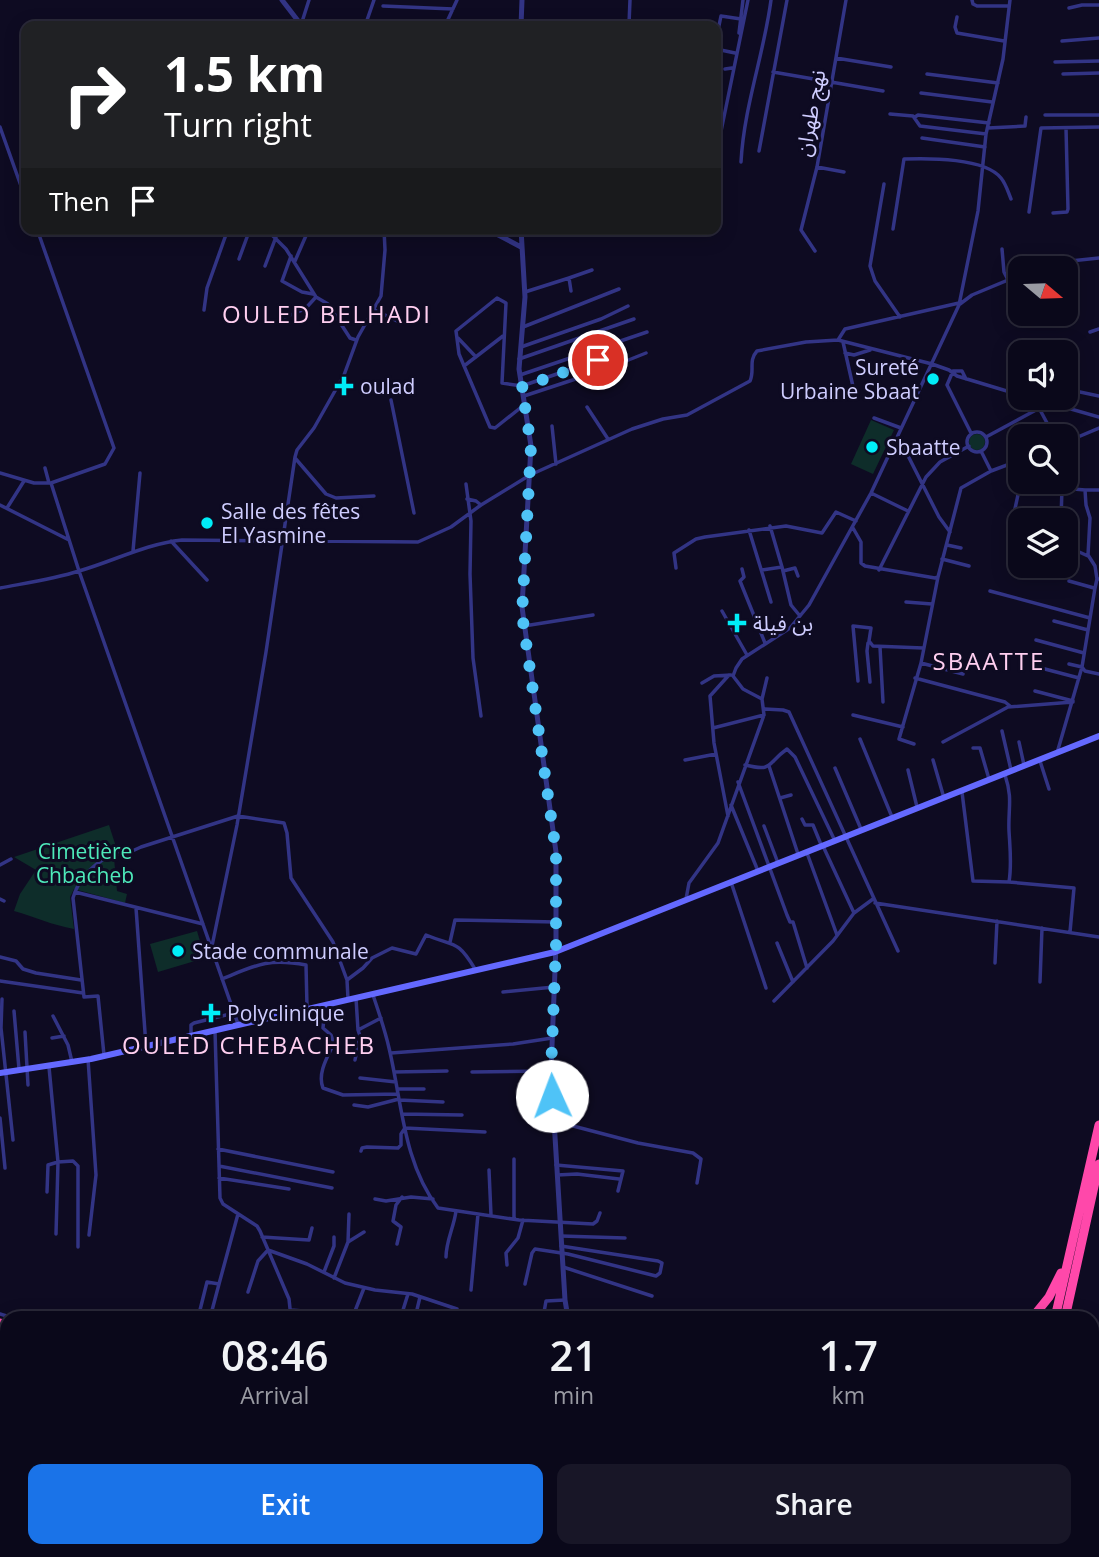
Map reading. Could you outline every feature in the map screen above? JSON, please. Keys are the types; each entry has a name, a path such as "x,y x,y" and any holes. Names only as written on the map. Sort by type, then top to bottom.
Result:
{"highway":[{"path":"1057,1311 1099,1125"},
{"path":"1067,1311 1099,1164"},
{"path":"1037,1311 1054,1289 1072,1246"}],"main road":[{"path":"3,1073 49,1067 146,1047 555,952 1099,736"}],"street":[{"path":"282,0 298,21"},
{"path":"302,21 309,0"},
{"path":"367,21 374,0"},
{"path":"447,21 457,0"},
{"path":"522,0 522,21"},
{"path":"629,21 630,0"},
{"path":"721,132 745,0"},
{"path":"741,162 742,138 771,0"},
{"path":"759,151 787,0"},
{"name":"نهج طهران","path":"815,251 801,230 817,167 846,0"},
{"path":"728,816 716,754 710,696 731,676 747,655 790,628 800,616 871,493 959,304 978,211 986,134 998,83 1009,3 977,6 972,0"},
{"path":"1069,8 1099,5"},
{"path":"383,6 453,9"},
{"path":"720,21 721,16 742,17"},
{"path":"725,69 732,69 742,17"},
{"path":"957,18 957,33 1004,41"},
{"path":"1062,41 1099,38"},
{"path":"721,50 735,53"},
{"path":"836,58 891,67"},
{"path":"1055,62 1099,61"},
{"path":"773,72 883,91"},
{"path":"1063,74 1099,73"},
{"path":"927,74 998,83"},
{"path":"922,93 993,103"},
{"path":"890,114 914,117 918,115 988,125 1025,126 1026,117"},
{"path":"1045,115 1099,115"},
{"path":"914,117 920,126 986,134"},
{"path":"0,127 21,187"},
{"path":"1029,212 1040,129 1099,127"},
{"path":"1053,212 1067,212 1068,209 1066,128"},
{"path":"922,138 985,147"},
{"path":"893,229 904,159 954,161 983,166 1001,178 1011,199"},
{"path":"817,167 844,172"},
{"path":"884,184 870,266 875,281 900,317"},
{"path":"0,473 34,483 50,483 104,464 114,448 39,235"},
{"path":"204,310 207,288 226,235"},
{"path":"239,259 248,235"},
{"path":"272,235 291,256 315,295"},
{"path":"265,266 276,235"},
{"path":"295,262 306,235"},
{"path":"211,949 238,817 295,457 344,376 356,340 381,296 384,235"},
{"path":"498,235 521,247"},
{"path":"521,235 525,292 519,359 531,435 522,601 556,849 551,1071 567,1311"},
{"path":"854,391 840,341 845,329 959,304 972,295 1008,280 1004,272 1002,249"},
{"path":"291,256 282,281 328,303 350,338 356,340"},
{"path":"1078,260 1099,258"},
{"path":"525,292 592,270"},
{"path":"569,278 571,291"},
{"path":"523,327 619,289"},
{"path":"271,323 305,309 315,295"},
{"path":"525,404 495,428 490,427 464,366 456,331 497,298 506,303 502,383 522,387 606,357"},
{"path":"521,347 628,306"},
{"path":"373,309 399,321"},
{"path":"519,359 634,319"},
{"path":"1090,332 1099,329"},
{"path":"520,375 647,332"},
{"path":"457,336 476,357"},
{"path":"464,366 503,336"},
{"path":"0,588 79,571 171,541 418,542 451,527 530,475 646,424 687,415 750,381 753,371 751,362 757,351 806,342 840,341 932,364 966,379 1008,391"},
{"path":"845,354 854,355 872,349"},
{"path":"524,396 646,353"},
{"path":"951,372 947,385 971,433"},
{"path":"395,387 413,385"},
{"path":"1078,392 1099,396"},
{"path":"391,400 414,513"},
{"path":"587,408 608,439"},
{"path":"986,437 1035,410"},
{"path":"1074,410 1099,417"},
{"path":"874,418 902,428"},
{"path":"552,426 556,464"},
{"path":"1078,437 1099,428"},
{"path":"978,431 986,437 987,445 981,451 972,451 967,438 971,433 978,431"},
{"path":"898,436 939,517 950,532"},
{"path":"879,570 923,482 940,462 969,446"},
{"path":"981,451 991,471"},
{"path":"295,457 326,494 335,498 374,496"},
{"path":"914,744 899,740 961,488 1008,465"},
{"path":"45,468 238,1024"},
{"path":"134,551 140,473"},
{"path":"7,509 25,480"},
{"path":"466,484 470,513 473,658 481,716"},
{"path":"1078,489 1099,490"},
{"path":"1085,489 1090,518 1088,556 1097,572"},
{"path":"871,493 908,511"},
{"path":"467,499 481,505"},
{"path":"0,505 69,540"},
{"path":"676,568 674,553 696,539 770,526 786,526 822,533 836,512 856,521"},
{"path":"770,526 791,605 800,616"},
{"path":"853,528 861,542 862,564 879,570 938,577"},
{"path":"749,530 771,602"},
{"path":"171,541 207,580"},
{"path":"946,545 961,548"},
{"path":"1078,551 1088,556"},
{"path":"942,559 969,566"},
{"path":"1056,755 1082,667 1099,562"},
{"path":"762,570 795,568 798,576"},
{"path":"742,569 744,577 740,580 765,643"},
{"path":"1069,581 1095,588"},
{"path":"990,591 1090,618"},
{"path":"906,603 932,604"},
{"path":"722,611 747,655"},
{"path":"524,626 593,615"},
{"path":"1054,621 1088,630"},
{"path":"858,681 853,626 871,628 867,651 870,682"},
{"path":"1036,640 1084,653"},
{"path":"869,641 873,646 923,648"},
{"path":"880,646 883,702"},
{"path":"920,663 963,674"},
{"path":"1069,664 1099,674"},
{"path":"1041,668 1079,678"},
{"path":"702,683 714,676 731,676 743,689 762,699"},
{"path":"685,901 689,883 715,849 732,805 764,715 762,699 766,678"},
{"path":"915,678 1005,702 1010,707"},
{"path":"1035,691 1073,701"},
{"path":"943,742 1001,709 1073,701"},
{"path":"765,709 789,712 844,838 898,951"},
{"path":"713,729 764,715"},
{"path":"853,715 903,727"},
{"path":"1002,731 1011,792 1009,827 1012,861 1009,882"},
{"path":"860,739 893,819"},
{"path":"1020,742 1025,767"},
{"path":"973,748 980,748 989,781"},
{"path":"745,765 762,769 770,766 787,749 796,757 835,841"},
{"path":"685,760 716,754"},
{"path":"933,760 944,799"},
{"path":"1040,761 1049,789"},
{"path":"770,766 798,856"},
{"path":"835,768 862,831"},
{"path":"908,770 918,809"},
{"path":"739,783 790,922 793,922 807,968"},
{"path":"962,792 972,879 977,883 1009,882 1074,888 1070,932"},
{"path":"780,798 791,795"},
{"path":"732,805 758,872"},
{"path":"104,1055 98,996 84,997 81,980 73,898 80,879 94,866 119,851 172,839 238,817 284,823 291,878 333,942 347,980 358,1030 355,1060"},
{"path":"802,819 805,825 813,825 853,914"},
{"path":"764,826 778,864"},
{"path":"807,853 837,935"},
{"path":"0,865 11,859"},
{"path":"731,882 766,988"},
{"path":"75,892 203,924"},
{"path":"774,1001 837,935 853,914 874,901 1099,937"},
{"path":"136,908 146,1047"},
{"path":"450,942 453,922 458,919 556,922"},
{"path":"995,963 997,921"},
{"path":"1040,982 1042,928"},
{"path":"347,980 372,958 392,948 416,954 426,935 461,948 476,970"},
{"path":"777,943 793,982"},
{"path":"0,957 16,961 23,969 36,974 81,980"},
{"path":"222,979 264,962 282,961 306,965 307,1010"},
{"path":"0,981 83,993"},
{"path":"503,992 554,987"},
{"path":"372,993 391,1053 398,1096 415,1165 439,1208 560,1223 593,1224 600,1213"},
{"path":"2,999 3,1073 13,1140"},
{"path":"325,1005 322,1024 334,1043 322,1074 323,1088 343,1095 398,1096 443,1102"},
{"path":"14,1012 19,1071"},
{"path":"191,1036 191,1025 194,1023 234,1013"},
{"path":"53,1016 64,1036 72,1062"},
{"path":"358,1030 381,1018"},
{"path":"214,1030 219,1178 223,1204 257,1226 289,1299 290,1310 302,1311"},
{"path":"25,1032 28,1084"},
{"path":"52,1038 64,1036"},
{"path":"391,1053 513,1044 552,1038"},
{"path":"88,1059 96,1175 89,1235"},
{"path":"49,1067 58,1162 56,1234"},
{"path":"394,1072 447,1071"},
{"path":"472,1072 551,1071"},
{"path":"360,1078 396,1082"},
{"path":"354,1105 368,1107 424,1088"},
{"path":"402,1114 462,1115"},
{"path":"0,1118 5,1168"},
{"path":"554,1121 638,1143 693,1153 701,1159 697,1182"},
{"path":"405,1128 485,1132"},
{"path":"361,1152 362,1148 367,1147 398,1148 405,1128"},
{"path":"218,1149 333,1172"},
{"path":"514,1159 514,1219"},
{"path":"47,1192 48,1165 73,1161 78,1166 78,1247"},
{"path":"556,1165 623,1171 618,1191"},
{"path":"219,1166 332,1188"},
{"path":"489,1170 491,1215"},
{"path":"557,1175 577,1174 620,1179"},
{"path":"219,1178 289,1189"},
{"path":"397,1244 401,1227 393,1221 396,1205 402,1198"},
{"path":"375,1199 433,1199"},
{"path":"446,1257 447,1242 455,1223 456,1211"},
{"path":"212,1311 238,1214"},
{"path":"334,1278 348,1242 349,1214"},
{"path":"471,1290 478,1214"},
{"path":"507,1265 506,1253 518,1238 523,1220"},
{"path":"262,1237 309,1240 312,1228"},
{"path":"348,1242 364,1232"},
{"path":"561,1236 625,1238"},
{"path":"324,1272 334,1246 334,1237"},
{"path":"524,1284 532,1253 536,1249 656,1276 662,1267 662,1263 658,1261 561,1246"},
{"path":"268,1250 345,1283 408,1294 457,1308"},
{"path":"248,1292 258,1261 268,1250"},
{"path":"563,1267 652,1296"},
{"path":"200,1311 207,1282 219,1284"},
{"path":"355,1311 364,1287"},
{"path":"403,1310 408,1294"},
{"path":"417,1311 420,1297"},
{"path":"544,1311 546,1301 565,1300"}],"green space":[{"name":"Sbaatte","path":"871,420 894,430 873,474 851,464"},
{"path":"974,434 980,434 985,442 983,448 974,450 969,445 969,439"},
{"name":"Cimetière Chbacheb","path":"109,825 119,856 114,858 117,891 127,894 125,903 74,889 70,897 74,929 14,911 20,894 36,870 14,857"},
{"name":"Stade communale","path":"197,931 205,958 158,972 150,944"}],"place":[{"name":"Sureté Urbaine Sbaat","path":"933,379"},
{"name":"oulad","path":"344,386"},
{"name":"Sbaatte","path":"872,447"},
{"name":"Salle des fêtes El Yasmine","path":"207,523"},
{"name":"بن فيلة","path":"737,623"},
{"name":"Stade communale","path":"178,951"},
{"name":"Polyclinique","path":"211,1013"}],"district":[{"name":"OULED BELHADI","path":"327,313"},
{"name":"SBAATTE","path":"989,660"},
{"name":"OULED CHEBACHEB","path":"249,1044"}],"route":[{"path":"552,1096 556,852 522,614 531,459 530,430 522,387 598,360"}]}
